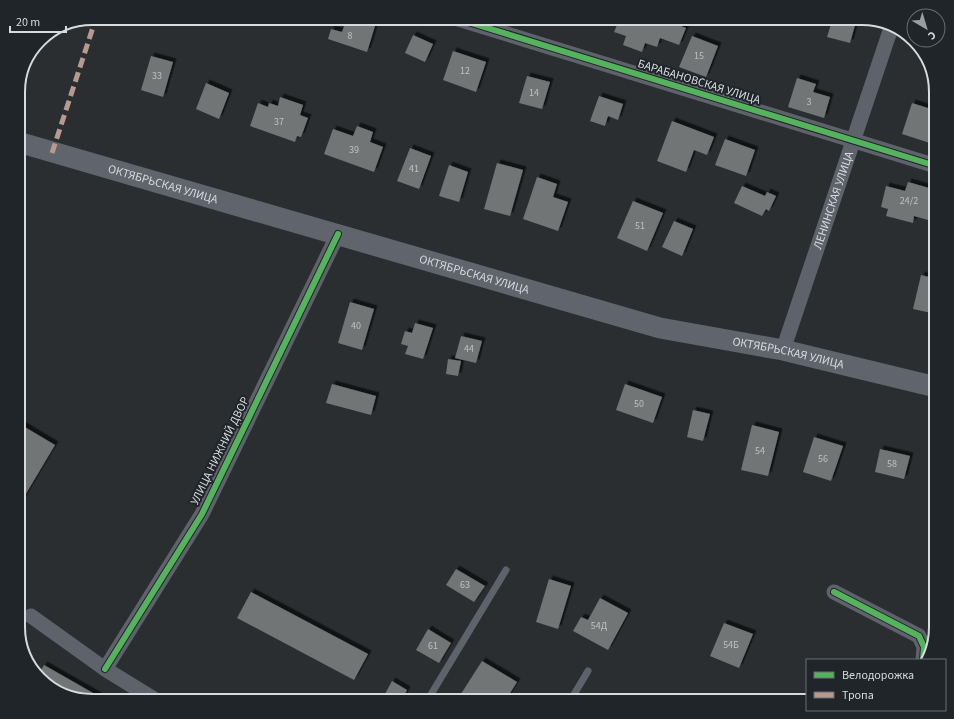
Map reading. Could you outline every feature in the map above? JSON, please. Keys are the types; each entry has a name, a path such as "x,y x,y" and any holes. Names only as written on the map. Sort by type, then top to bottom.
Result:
{"main road":[{"name":"ОКТЯБРЬСКАЯ УЛИЦА","path":"25,144 660,328 783,350 929,385"}],"street":[{"name":"БАРАБАНОВСКАЯ УЛИЦА","path":"478,25 929,164"},
{"name":"ЛЕНИНСКАЯ УЛИЦА","path":"783,350 890,31"},
{"name":"УЛИЦА НИЖНИЙ ДВОР","path":"105,669 202,514 338,234"},
{"path":"834,592 919,636 924,647 924,653"},
{"path":"31,616 105,669 146,694"}],"lane":[{"path":"431,694 506,570"},
{"path":"574,694 588,671"}],"building":[{"path":"344,25 375,26 367,52 328,39 331,29 342,32"},
{"path":"617,25 678,25 686,28 679,45 660,38 657,47 645,43 642,52 623,45 626,36 614,32"},
{"path":"831,25 855,25 850,43 827,37"},
{"path":"413,35 433,44 425,62 405,53"},
{"path":"692,36 718,46 706,77 679,67"},
{"path":"453,51 486,62 476,92 443,80"},
{"path":"151,56 173,62 163,97 141,90"},
{"path":"527,76 550,82 542,109 519,103"},
{"path":"797,78 816,84 813,92 830,97 824,118 788,107"},
{"path":"206,83 229,93 219,119 196,109"},
{"path":"599,96 623,104 618,120 608,116 605,126 590,121"},
{"path":"280,97 303,105 300,115 308,118 301,137 297,136 295,142 250,126 258,103 268,107 269,103 278,106"},
{"path":"912,103 929,108 929,143 902,134"},
{"path":"672,121 714,137 707,155 694,150 686,172 657,161"},
{"path":"357,126 373,132 370,142 383,147 374,172 324,154 333,129 353,136"},
{"path":"725,139 755,150 746,176 715,165"},
{"path":"410,148 431,156 419,189 397,181"},
{"path":"497,163 523,170 510,216 484,209"},
{"path":"449,165 468,172 459,202 439,196"},
{"path":"537,177 557,184 553,197 568,202 558,231 523,219"},
{"path":"908,182 929,188 928,220 914,216 913,223 886,216 888,209 881,207 886,186 905,191"},
{"path":"742,186 765,196 767,192 776,196 769,211 766,209 762,216 734,203"},
{"path":"633,201 663,213 647,251 617,238"},
{"path":"674,221 693,229 682,256 662,247"},
{"path":"921,275 929,277 929,312 913,309"},
{"path":"350,302 374,309 362,350 338,343"},
{"path":"415,323 433,328 423,359 405,354 408,346 401,344 405,331 412,333"},
{"path":"461,336 482,341 476,363 455,358"},
{"path":"448,359 461,361 458,376 446,374"},
{"path":"332,384 376,396 371,415 326,403"},
{"path":"625,384 662,397 653,423 616,410"},
{"path":"693,410 710,414 703,441 687,437"},
{"path":"752,425 779,432 768,476 741,470"},
{"path":"25,427 55,445 25,495"},
{"path":"814,437 843,446 831,481 803,472"},
{"path":"880,449 910,456 904,479 875,472"},
{"path":"456,569 485,586 474,602 446,585"},
{"path":"549,579 571,586 558,629 536,622"},
{"path":"251,592 368,654 354,680 237,618"},
{"path":"600,598 628,613 608,650 573,631 581,617 588,620"},
{"path":"724,623 753,634 739,668 710,656"},
{"path":"428,629 451,643 439,663 416,650"},
{"path":"482,661 517,682 509,694 461,694"},
{"path":"44,665 95,694 79,693 62,687 51,680 41,670"},
{"path":"392,681 407,690 405,694 385,694"}],"marked path":[{"path":"52,153 94,25"}],"cycle path":[{"path":"478,25 929,164"},
{"path":"105,669 202,514 338,234"},
{"path":"834,592 919,636 924,647 924,653"}]}
